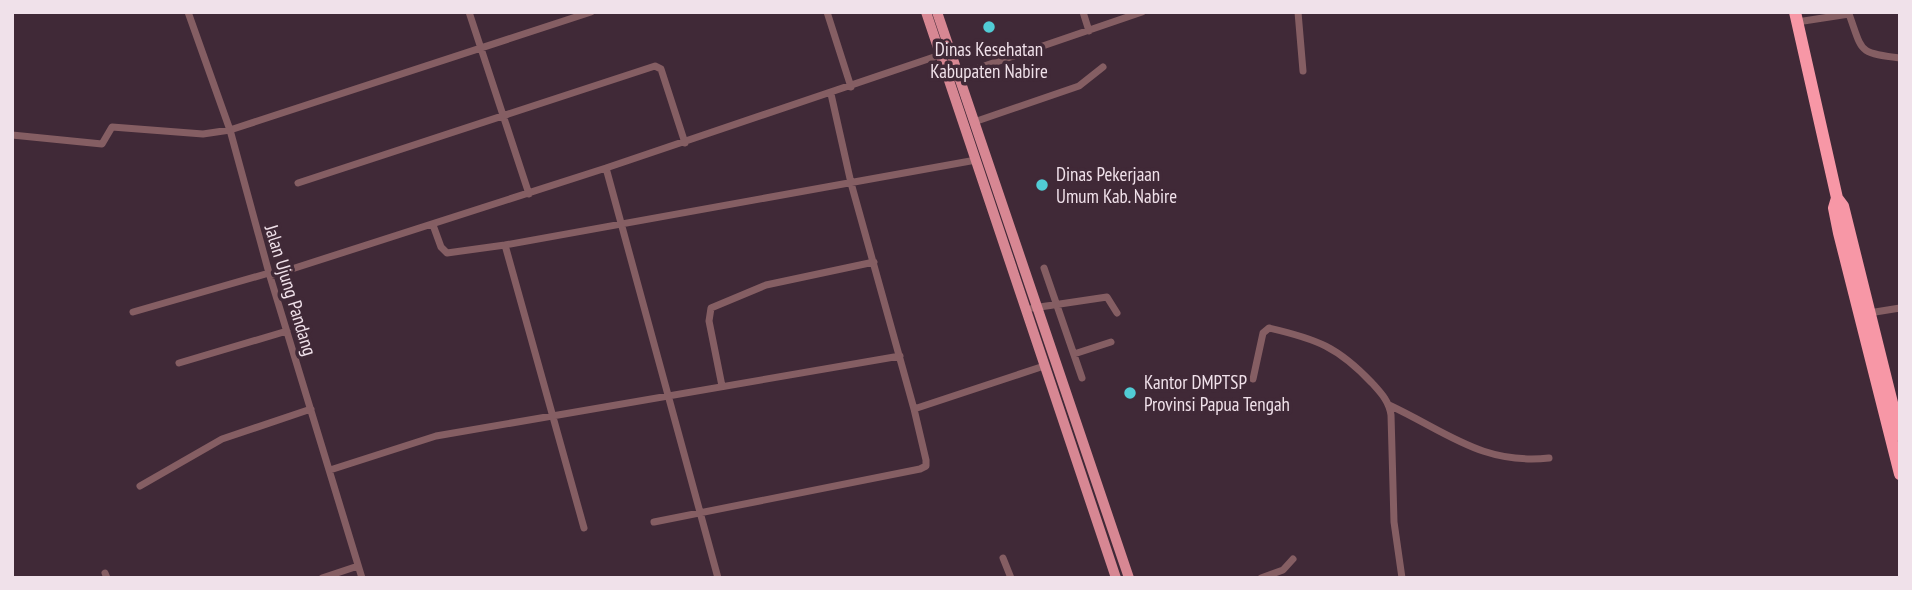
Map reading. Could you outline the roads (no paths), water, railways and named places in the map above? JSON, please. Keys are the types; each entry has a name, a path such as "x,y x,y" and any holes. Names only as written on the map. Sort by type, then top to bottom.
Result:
{"highway":[{"path":"1796,17 1837,198 1835,208 1839,233 1900,435"},
{"path":"1837,198 1843,206 1869,313 1873,346 1900,474"}],"main road":[{"path":"926,12 976,160 1129,578"},
{"path":"937,12 1031,308 1044,366 1116,578"}],"street":[{"name":"Jalan Ujung Pandang","path":"188,12 230,130 269,275 362,578"},
{"path":"469,12 529,194"},
{"path":"12,135 102,145 112,127 203,134 230,130 592,12"},
{"path":"827,12 851,87"},
{"path":"1083,12 1089,31"},
{"path":"958,75 1142,12"},
{"path":"1298,12 1303,71"},
{"path":"1796,17 1849,13 1866,53 1900,58"},
{"path":"133,312 269,275 433,225 685,143 940,55"},
{"path":"298,183 503,114 658,66 685,143"},
{"path":"974,122 1079,86 1103,67"},
{"path":"654,522 925,467 926,460 914,410 852,183 831,94"},
{"path":"433,225 441,247 447,253 620,226 976,160"},
{"path":"606,168 718,578"},
{"path":"505,245 555,415 584,528"},
{"path":"722,386 709,321 711,308 766,285 874,262"},
{"path":"1044,268 1082,378"},
{"path":"1031,308 1107,297 1117,313"},
{"path":"1869,313 1900,308"},
{"path":"1253,379 1263,331 1269,328 1339,351 1390,405 1483,452 1516,460 1549,458"},
{"path":"179,363 286,331"},
{"path":"1074,354 1111,342"},
{"path":"330,470 427,438 667,394 900,356"},
{"path":"914,410 1044,366"},
{"path":"1390,405 1394,522 1402,578"},
{"path":"140,485 222,439 311,409"},
{"path":"1003,558 1011,578"},
{"path":"1261,578 1283,570 1293,559"},
{"path":"322,578 358,566"}],"place":[{"name":"Dinas Kesehatan Kabupaten Nabire","path":"989,27"},
{"name":"Dinas Pekerjaan Umum Kab. Nabire","path":"1042,185"},
{"name":"Kantor DMPTSP Provinsi Papua Tengah","path":"1130,393"}]}
